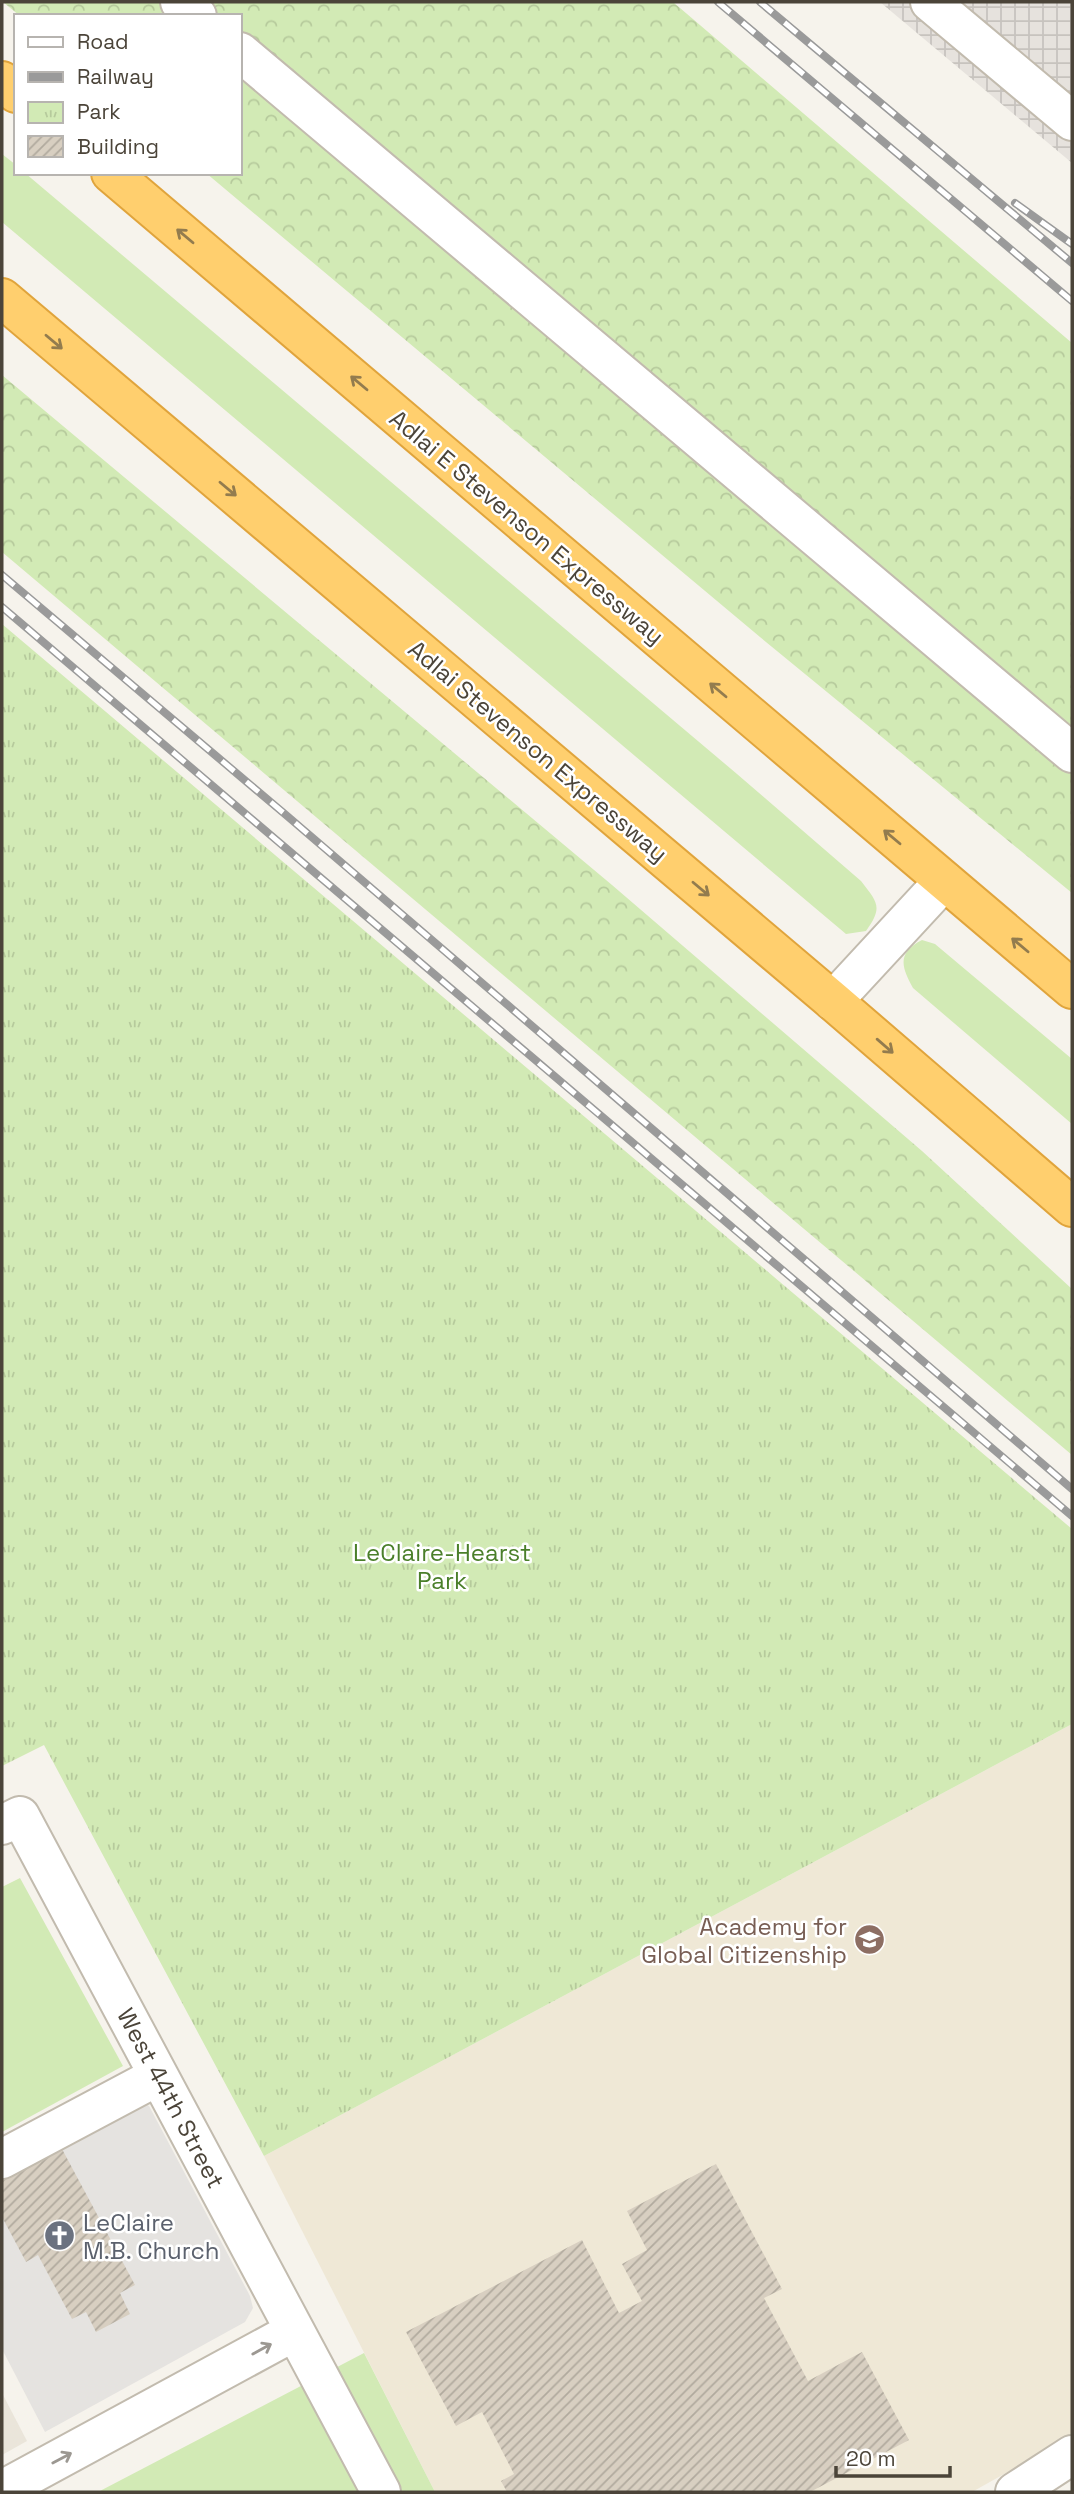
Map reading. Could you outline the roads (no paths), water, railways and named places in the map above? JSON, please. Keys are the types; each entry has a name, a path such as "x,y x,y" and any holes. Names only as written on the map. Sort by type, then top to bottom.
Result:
{"highway":[{"name":"Adlai E Stevenson Expressway","path":"113,175 1072,989"},
{"name":"Adlai Stevenson Expressway","path":"2,298 833,1001 1072,1207"}],"street":[{"path":"180,2 195,14"},
{"path":"930,2 1072,121"},
{"path":"242,54 1072,753"},
{"path":"833,1001 944,881"},
{"name":"West 44th Street","path":"11,1820 158,2076 381,2492"},
{"path":"2,2159 158,2076"},
{"path":"2,2490 295,2332"},
{"path":"1015,2492 1072,2455"}],"railway":[{"path":"718,2 1072,301"},
{"path":"760,2 1072,263"},
{"path":"1015,203 1072,244"},
{"path":"2,575 1072,1489"},
{"path":"2,607 1072,1516"}],"place":[{"name":"Academy for Global Citizenship","path":"870,1940"},
{"name":"LeClaire M.B. Church","path":"60,2236"}],"park label":[{"name":"LeClaire-Hearst Park","path":"442,1566"}]}
